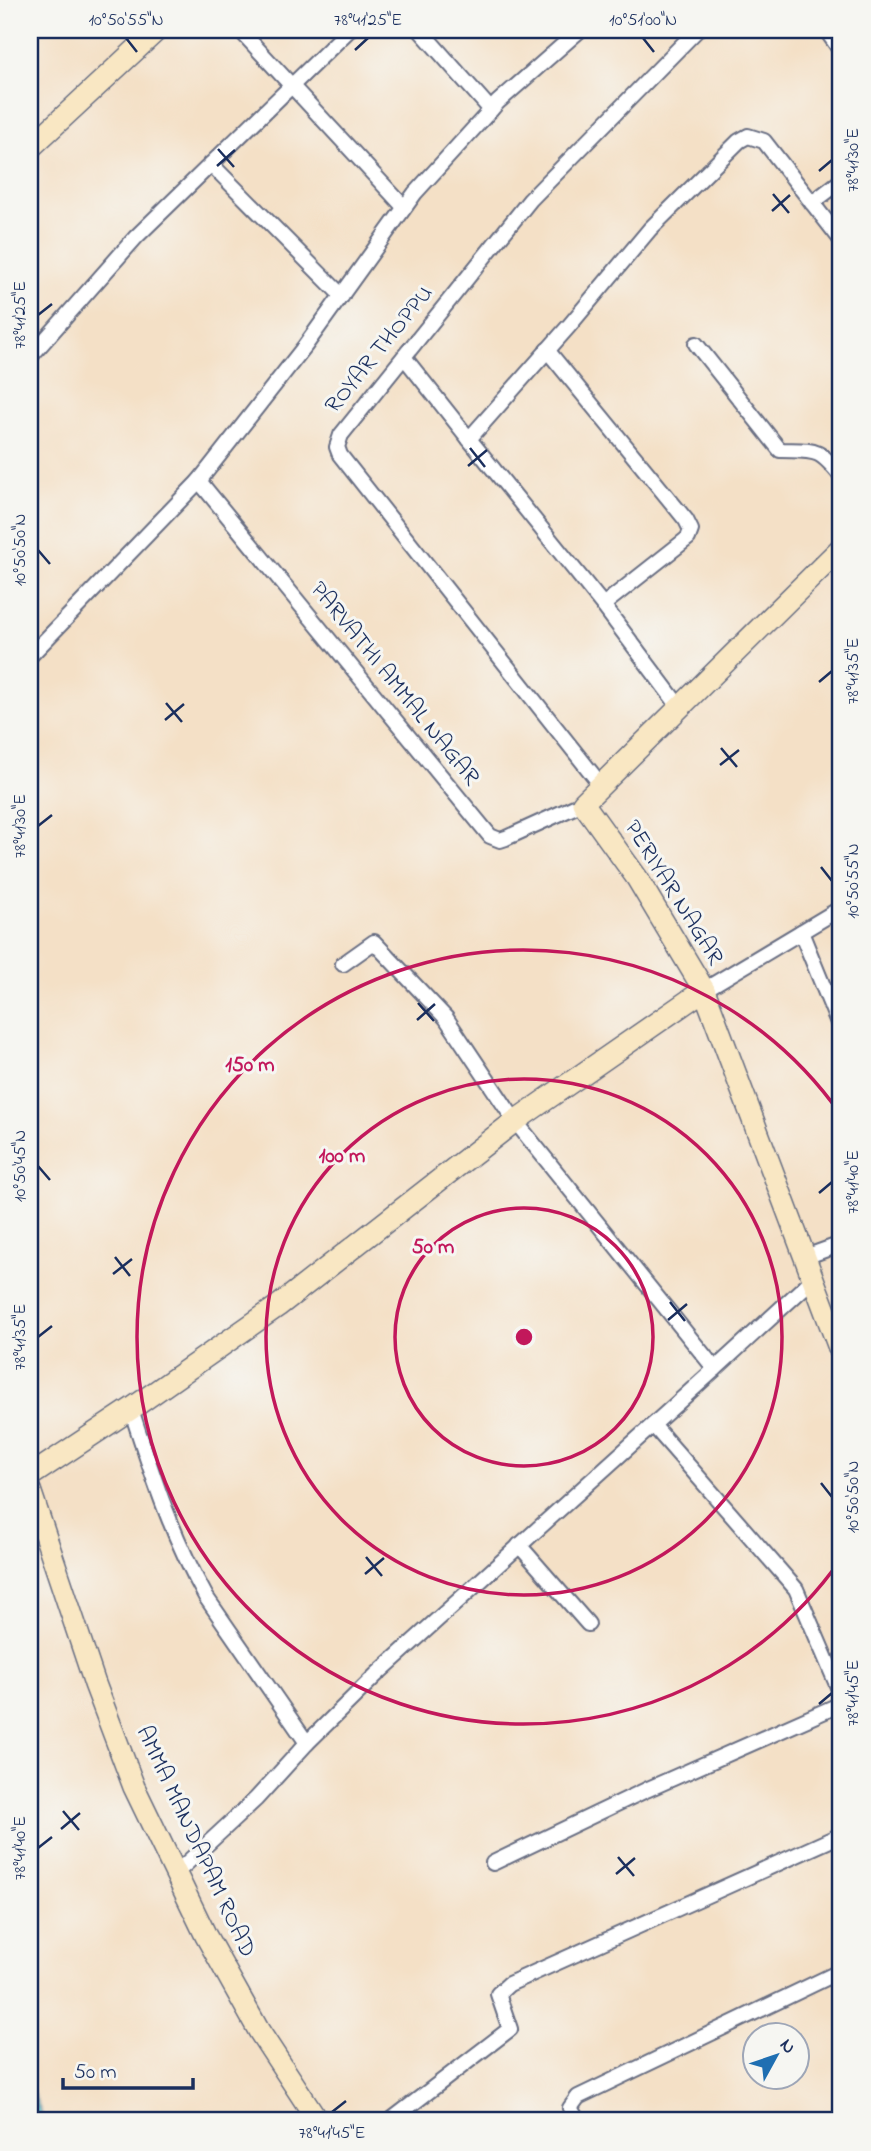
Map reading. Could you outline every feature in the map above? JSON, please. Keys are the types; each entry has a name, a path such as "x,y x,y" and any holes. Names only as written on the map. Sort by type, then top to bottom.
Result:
{"street":[{"path":"30,148 157,30"},
{"path":"240,30 404,207"},
{"path":"30,357 136,237 349,30"},
{"path":"420,30 491,110"},
{"path":"30,656 199,481 342,296 404,207 491,110 580,30"},
{"name":"ROYAR THOPPU","path":"601,785 340,455 337,447 341,435 530,200 697,30"},
{"path":"826,30 841,51"},
{"path":"469,439 650,229 739,141 748,136 764,141 841,240"},
{"path":"211,164 342,296"},
{"path":"812,203 841,181"},
{"path":"696,344 780,450 816,451 826,456 841,476"},
{"path":"547,351 687,520 691,530 687,538 603,605"},
{"path":"404,357 603,605 681,709"},
{"name":"PARVATHI AMMAL NAGAR","path":"199,481 490,836 500,840 506,838 583,803"},
{"path":"583,803 841,548"},
{"name":"PERIYAR NAGAR","path":"583,803 636,878 704,990 841,1353"},
{"path":"30,1476 278,1306 515,1121 704,990 841,908"},
{"path":"801,932 841,1030"},
{"path":"343,964 374,942 446,1018 515,1121 715,1369"},
{"path":"805,1257 841,1244"},
{"path":"176,1873 256,1799 307,1743 376,1675 813,1279"},
{"path":"131,1409 162,1506 192,1573 205,1597 307,1743"},
{"path":"653,1425 796,1589 841,1694"},
{"name":"AMMA MANDAPAM ROAD","path":"30,1490 95,1684 134,1787 206,1936 259,2032 318,2121"},
{"path":"519,1545 588,1624"},
{"path":"493,1863 646,1790 841,1704"},
{"path":"390,2121 510,2029 498,1994 509,1984 841,1835"},
{"path":"578,2121 570,2108 578,2097 841,1971"}],"water":[{"path":"30,2085 44,2121 30,2121"}]}
